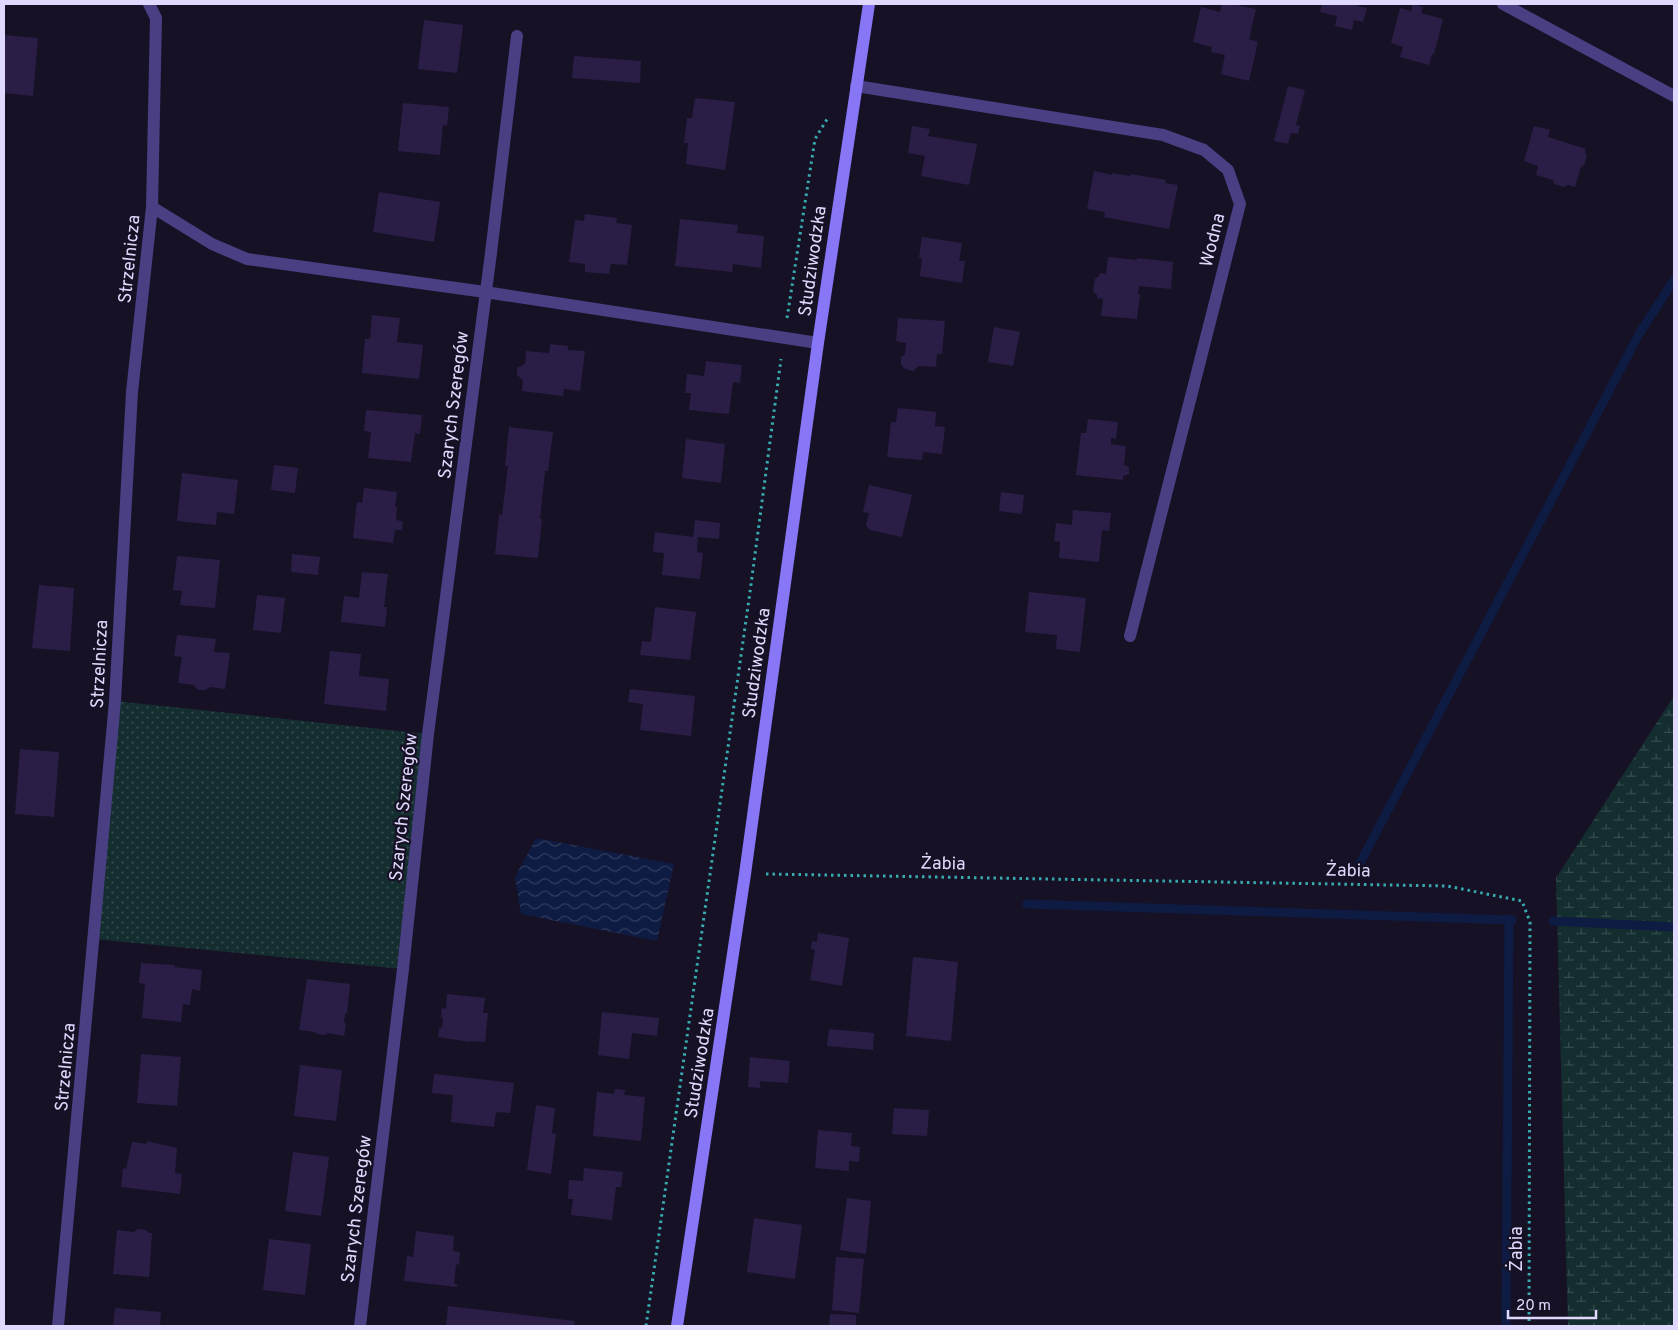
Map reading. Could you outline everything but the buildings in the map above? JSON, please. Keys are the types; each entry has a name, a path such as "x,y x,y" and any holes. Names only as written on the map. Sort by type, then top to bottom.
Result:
{"street":[{"name":"Strzelnicza","path":"58,1326 114,711 132,392 152,208 156,18 149,4"},
{"name":"Studziwodzka","path":"677,1326 745,874 818,343 869,4"},
{"path":"1503,4 1674,96"},
{"name":"Szarych Szeregów","path":"360,1326 406,940 428,734 517,36"},
{"name":"Wodna","path":"856,86 1163,135 1204,150 1228,170 1240,204 1130,636"},
{"path":"152,208 212,244 247,259 485,292 818,343"}],"path":[{"path":"646,1326 750,592 784,337 815,139 829,117 830,108"},
{"name":"Żabia","path":"745,874 1447,886 1522,901 1530,922 1530,1326"}],"green space":[{"path":"1674,696 1674,1326 1568,1326 1556,878"},
{"path":"115,701 428,734 403,969 95,939"}],"water":[{"path":"536,838 674,864 657,941 521,914 515,877"}],"waterway":[{"path":"1360,863 1639,334 1674,280"},
{"path":"1027,904 1512,920"},
{"path":"1506,1326 1509,919"},
{"path":"1553,921 1674,927"}]}
